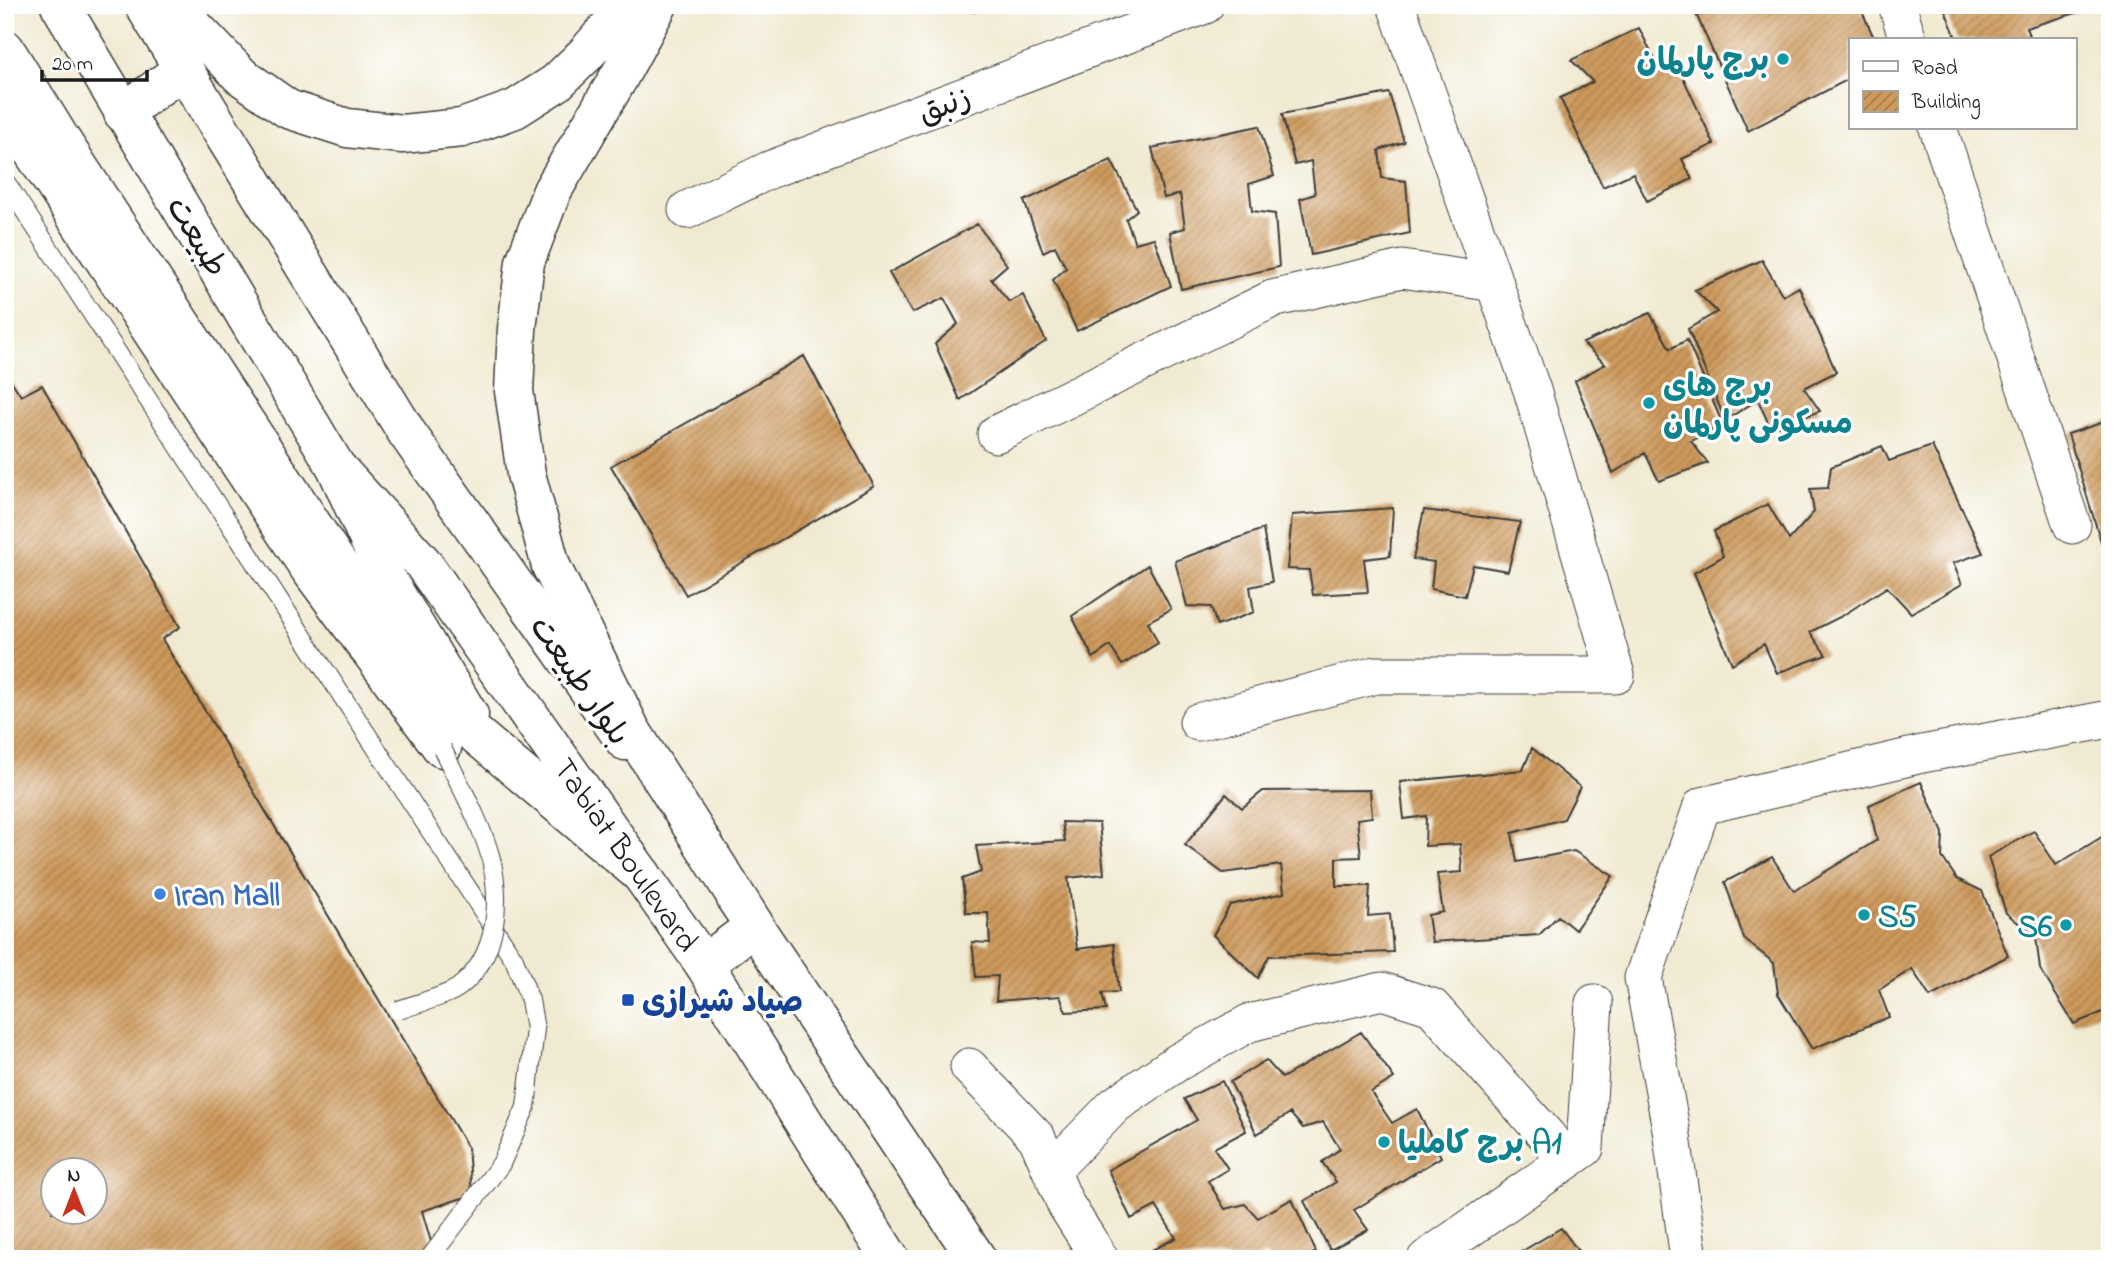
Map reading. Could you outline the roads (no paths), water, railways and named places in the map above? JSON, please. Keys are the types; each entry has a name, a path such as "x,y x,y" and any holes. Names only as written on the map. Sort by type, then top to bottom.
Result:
{"main road":[{"name":"طبیعت","path":"60,5 336,467"},
{"name":"بلوار طبیعت","path":"144,5 407,433 755,926"},
{"path":"173,5 241,76 288,108 347,128 402,134 461,128 515,108 556,83 585,55 628,5"},
{"path":"658,5 619,78 552,191 525,262 517,329 514,391 526,474 551,566 631,730 755,926 977,1259"},
{"path":"5,49 61,140 417,685 642,875"},
{"path":"123,113 183,71"},
{"path":"5,110 309,568 442,747"},
{"path":"336,467 386,578 485,743"},
{"name":"Tabiat Boulevard","path":"336,467 422,562 642,875 704,964 890,1259"},
{"path":"704,964 755,926"}],"street":[{"name":"زنبق","path":"687,210 769,170 1205,5"},
{"path":"1198,722 1376,675 1616,675 1532,390 1396,5"},
{"path":"1897,5 1907,38"},
{"path":"1939,130 2072,525"},
{"path":"996,435 1272,299 1402,269 1495,283"},
{"path":"1689,1259 1671,1129 1643,978 1702,806 1922,754 2110,719"},
{"path":"1051,1171 1115,1105 1178,1062 1249,1023 1382,991 1432,1007 1566,1161"},
{"path":"1426,1259 1585,1148 1594,1003"},
{"path":"970,1067 1037,1138 1066,1205 1100,1259"}],"lane":[{"path":"5,181 514,958 530,1000 535,1030 526,1107 501,1164 429,1259"},
{"path":"399,1010 457,989 479,967 491,943 496,901 490,855 442,747"}],"place":[{"name":"برج پارلمان","path":"1783,59"},
{"name":"برج های مسکونی پارلمان","path":"1649,403"},
{"name":"Iran Mall","path":"160,894"},
{"name":"S5","path":"1864,915"},
{"name":"S6","path":"2066,925"},
{"name":"صیاد شیرازی","path":"628,1000"},
{"name":"برج کاملیا A1","path":"1384,1142"}]}
